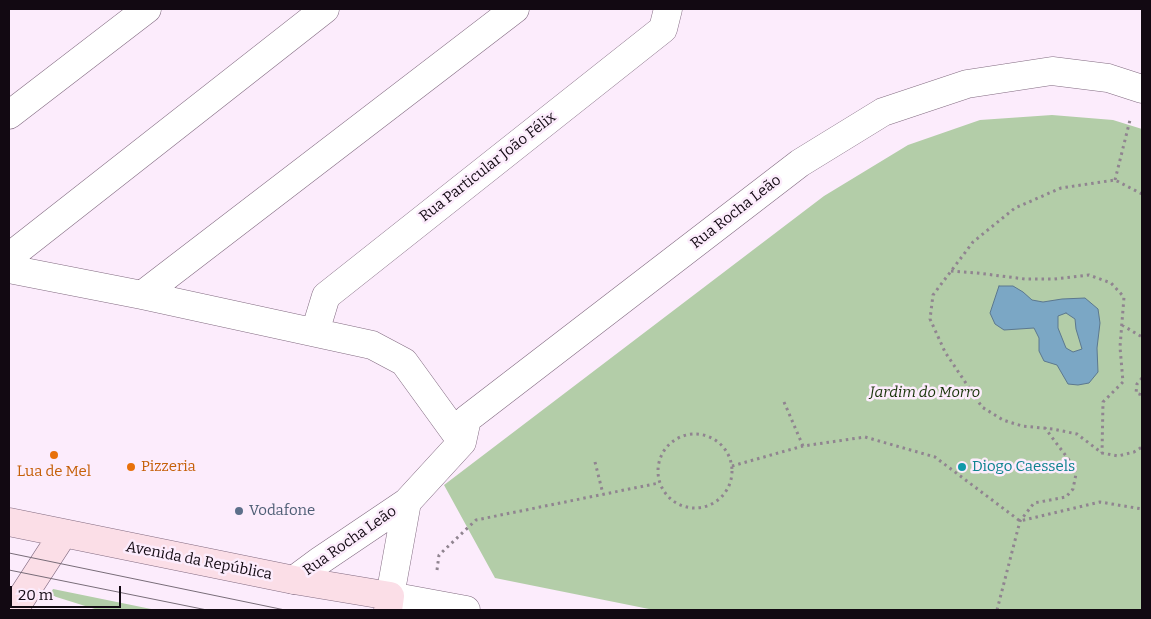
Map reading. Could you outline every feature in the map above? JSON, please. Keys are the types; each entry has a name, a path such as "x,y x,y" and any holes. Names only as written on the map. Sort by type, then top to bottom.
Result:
{"main road":[{"name":"Avenida da República","path":"9,522 294,580 389,603"},
{"path":"16,609 63,534"}],"street":[{"path":"9,115 147,9"},
{"path":"9,257 325,9"},
{"path":"142,295 515,9"},
{"name":"Rua Particular João Félix","path":"315,332 326,296 663,29 668,9"},
{"name":"Rua Rocha Leão","path":"294,580 407,502 462,442 467,419 800,163 884,112 967,84 1052,71 1108,78 1137,101"},
{"path":"9,269 142,295 372,345 404,362 462,442"},
{"name":"Rua Rocha Leão","path":"389,603 407,502"},
{"name":"Avenida da República","path":"389,603 432,604 466,610"}],"path":[{"path":"1115,180 1137,101"},
{"path":"1142,194 1115,180 1061,188 1015,208 973,242 950,271 933,294 930,319 945,352 982,407 1003,420 1022,426 1077,434 1102,453 1118,456 1134,452 1142,447"},
{"path":"950,271 977,272 1025,280 1089,275 1112,283 1124,296 1120,347 1123,382 1102,402 1102,453"},
{"path":"1122,324 1142,337"},
{"path":"1142,378 1137,384 1136,393 1142,395"},
{"path":"784,402 802,446"},
{"path":"997,610 1020,521 1034,503 1066,497 1074,489 1076,474 1072,464 1045,428"},
{"path":"687,434 699,434 711,438 721,444 729,454 732,478 728,490 709,506 697,509 685,508 665,494 659,483 658,470 660,458 666,448 675,440 687,434"},
{"path":"732,466 802,446 865,437 935,457 1020,521"},
{"path":"595,462 603,494"},
{"path":"432,604 440,556 476,520 659,483"},
{"path":"1020,521 1100,502 1142,509"}],"green space":[{"name":"Jardim do Morro","path":"1052,115 1113,120 1142,129 1142,610 654,610 495,578 444,485 824,196 908,145 980,120"},
{"path":"53,589 156,610 98,610 50,595"}],"water":[{"path":"999,286 1013,286 1032,300 1043,302 1085,298 1098,309 1100,323 1097,348 1098,372 1089,383 1068,384 1057,365 1044,361 1039,351 1039,338 1034,328 1004,330 995,324 990,313","holes":["1066,313 1075,319 1082,349 1073,352 1066,348 1058,328 1058,316"]}],"tram line":[{"path":"9,553 285,610"},
{"path":"9,570 207,610"}],"place":[{"name":"Lua de Mel","path":"54,455"},
{"name":"Pizzeria","path":"131,467"},
{"name":"Diogo Caessels","path":"962,467"},
{"name":"Vodafone","path":"239,511"}]}
